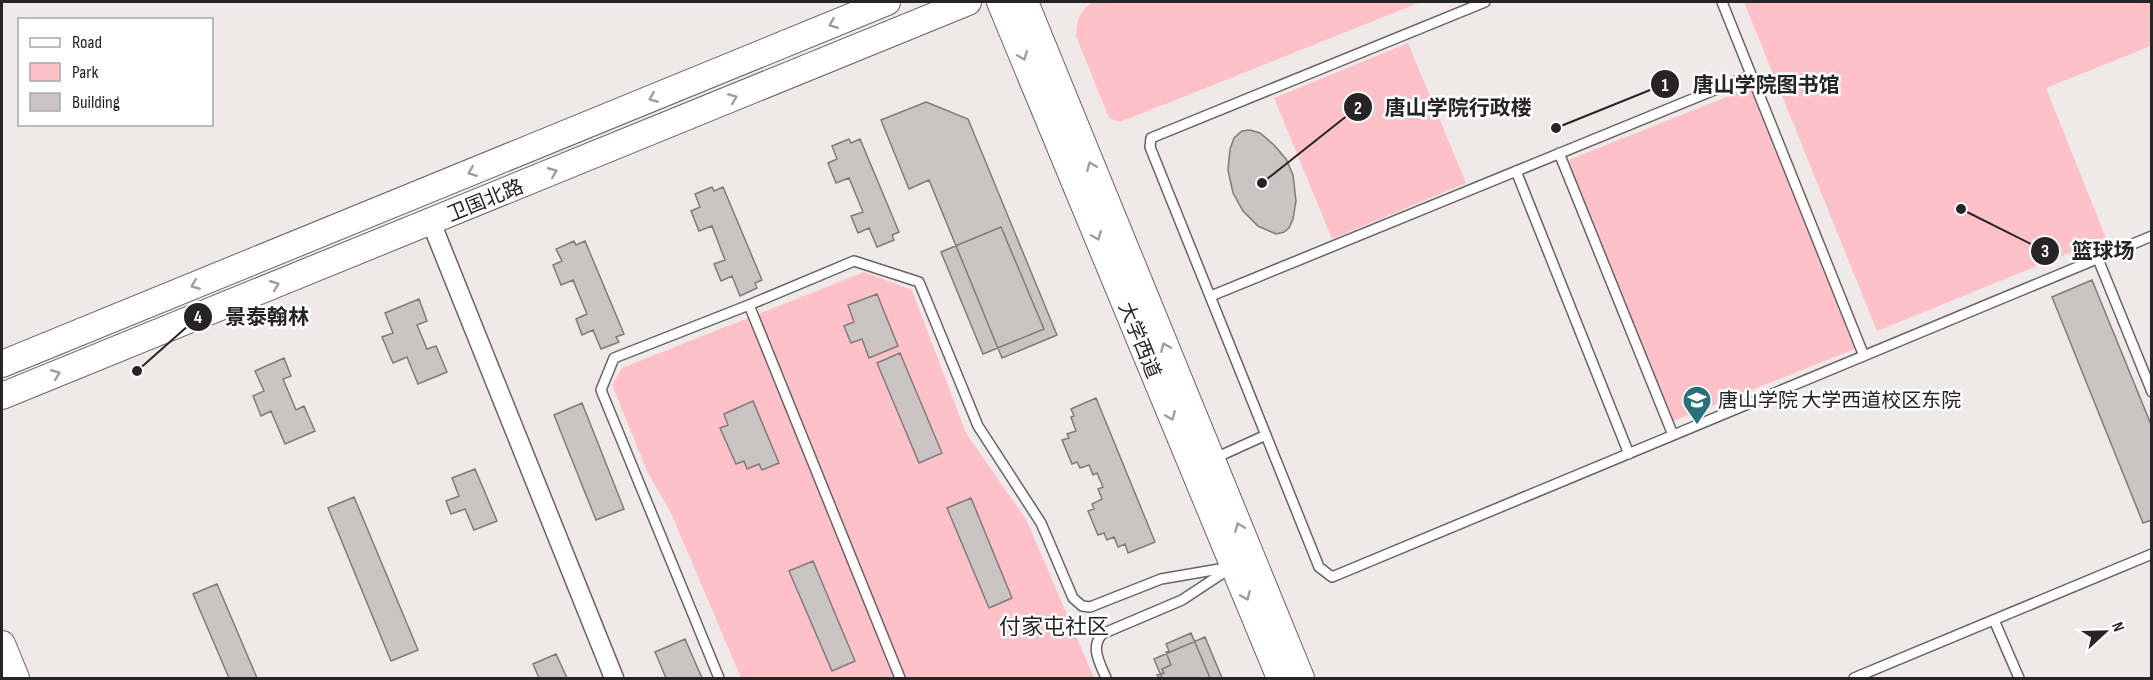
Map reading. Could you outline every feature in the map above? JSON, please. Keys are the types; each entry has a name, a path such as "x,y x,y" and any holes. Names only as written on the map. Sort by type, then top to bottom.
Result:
{"main road":[{"name":"卫国北路","path":"2,364 887,2"},
{"name":"卫国北路","path":"2,396 968,2"},
{"name":"大学西道","path":"1000,2 1280,678"},
{"name":"大学西道","path":"1025,2 1301,678"},
{"path":"2,644 16,678"}],"street":[{"path":"431,222 614,678"}],"lane":[{"path":"1485,2 1151,138 1150,147 1319,567 1332,577 2151,236"},
{"path":"1722,2 1864,356"},
{"path":"1211,296 1751,75"},
{"path":"1560,153 1672,435"},
{"path":"1516,171 1629,454"},
{"path":"2098,259 2151,392"},
{"path":"719,678 601,390 614,358 854,261 919,282 978,426 1041,523 1073,598 1082,606 1090,608 1161,579 1233,566"},
{"path":"749,305 900,678"},
{"path":"1211,459 1266,435"},
{"path":"1854,678 2151,554"},
{"path":"1106,678 1096,653 1097,640 1102,634 1182,600 1233,566"},
{"path":"1995,620 2019,678"}],"green space":[{"path":"1093,2 1421,2 1120,122 1109,118 1076,36 1080,16"},
{"path":"1744,2 2151,2 2151,46 2046,88 2106,238 1877,331"},
{"path":"1408,43 1466,183 1332,239 1274,98"},
{"path":"1751,87 1855,349 1671,422 1566,161"},
{"path":"864,272 912,290 966,433 1027,521 1094,678 741,678 671,513 648,473 612,385 622,368"}],"building":[{"path":"926,102 968,119 1057,335 1002,358 929,180 909,189 881,120"},
{"path":"1250,130 1260,133 1274,145 1286,159 1293,175 1296,201 1293,219 1289,228 1284,232 1276,234 1258,226 1243,211 1233,193 1228,170 1230,149 1234,138 1242,131"},
{"path":"849,139 851,143 860,139 899,232 892,235 894,240 877,247 869,228 858,233 851,216 863,212 849,178 836,183 828,163 837,159 832,146"},
{"path":"712,187 714,191 723,187 762,280 755,283 757,288 740,296 732,276 721,281 714,264 725,260 712,226 699,231 691,211 700,207 695,194"},
{"path":"1001,227 1044,329 983,354 941,252"},
{"path":"574,241 576,245 585,241 624,334 616,337 619,342 601,349 593,330 582,335 576,319 587,314 573,280 561,285 553,265 562,261 556,249"},
{"path":"2092,280 2152,427 2152,520 2143,523 2052,297"},
{"path":"877,294 898,346 869,358 862,339 851,343 844,326 854,322 848,305"},
{"path":"419,299 427,321 417,325 427,349 436,346 447,372 418,384 407,357 393,363 382,337 393,333 385,313"},
{"path":"900,353 942,453 919,463 877,363"},
{"path":"284,358 291,376 283,379 296,410 304,406 315,431 285,444 271,411 261,416 253,396 264,391 255,371"},
{"path":"1096,398 1155,542 1128,553 1125,544 1118,547 1114,537 1107,540 1104,533 1098,535 1088,511 1094,509 1092,504 1102,499 1098,489 1103,487 1097,473 1093,475 1089,465 1080,468 1077,462 1072,464 1062,440 1069,438 1067,434 1076,431 1071,409"},
{"path":"753,401 779,463 762,470 759,464 747,469 744,461 736,464 720,428 728,425 724,414"},
{"path":"582,403 624,509 596,520 554,415"},
{"path":"475,469 497,521 474,530 465,509 451,514 446,501 459,496 452,478"},
{"path":"354,497 418,650 391,661 328,508"},
{"path":"971,498 1012,598 989,608 947,508"},
{"path":"813,561 855,661 832,671 789,571"},
{"path":"217,584 257,678 229,678 193,594"},
{"path":"1191,633 1210,678 1159,678 1157,675 1164,673 1162,669 1171,665 1166,652 1169,651 1166,644"},
{"path":"1205,637 1222,678 1162,678 1154,659"},
{"path":"685,639 702,678 666,678 655,652"},
{"path":"556,654 567,678 539,678 533,664"}],"place":[{"name":"唐山学院图书馆","path":"1556,128"},
{"name":"唐山学院行政楼","path":"1262,183"},
{"name":"篮球场","path":"1961,209"},
{"name":"景泰翰林","path":"137,371"},
{"name":"唐山学院 大学西道校区东院","path":"1697,426"}],"district":[{"name":"付家屯社区","path":"1054,626"}]}
